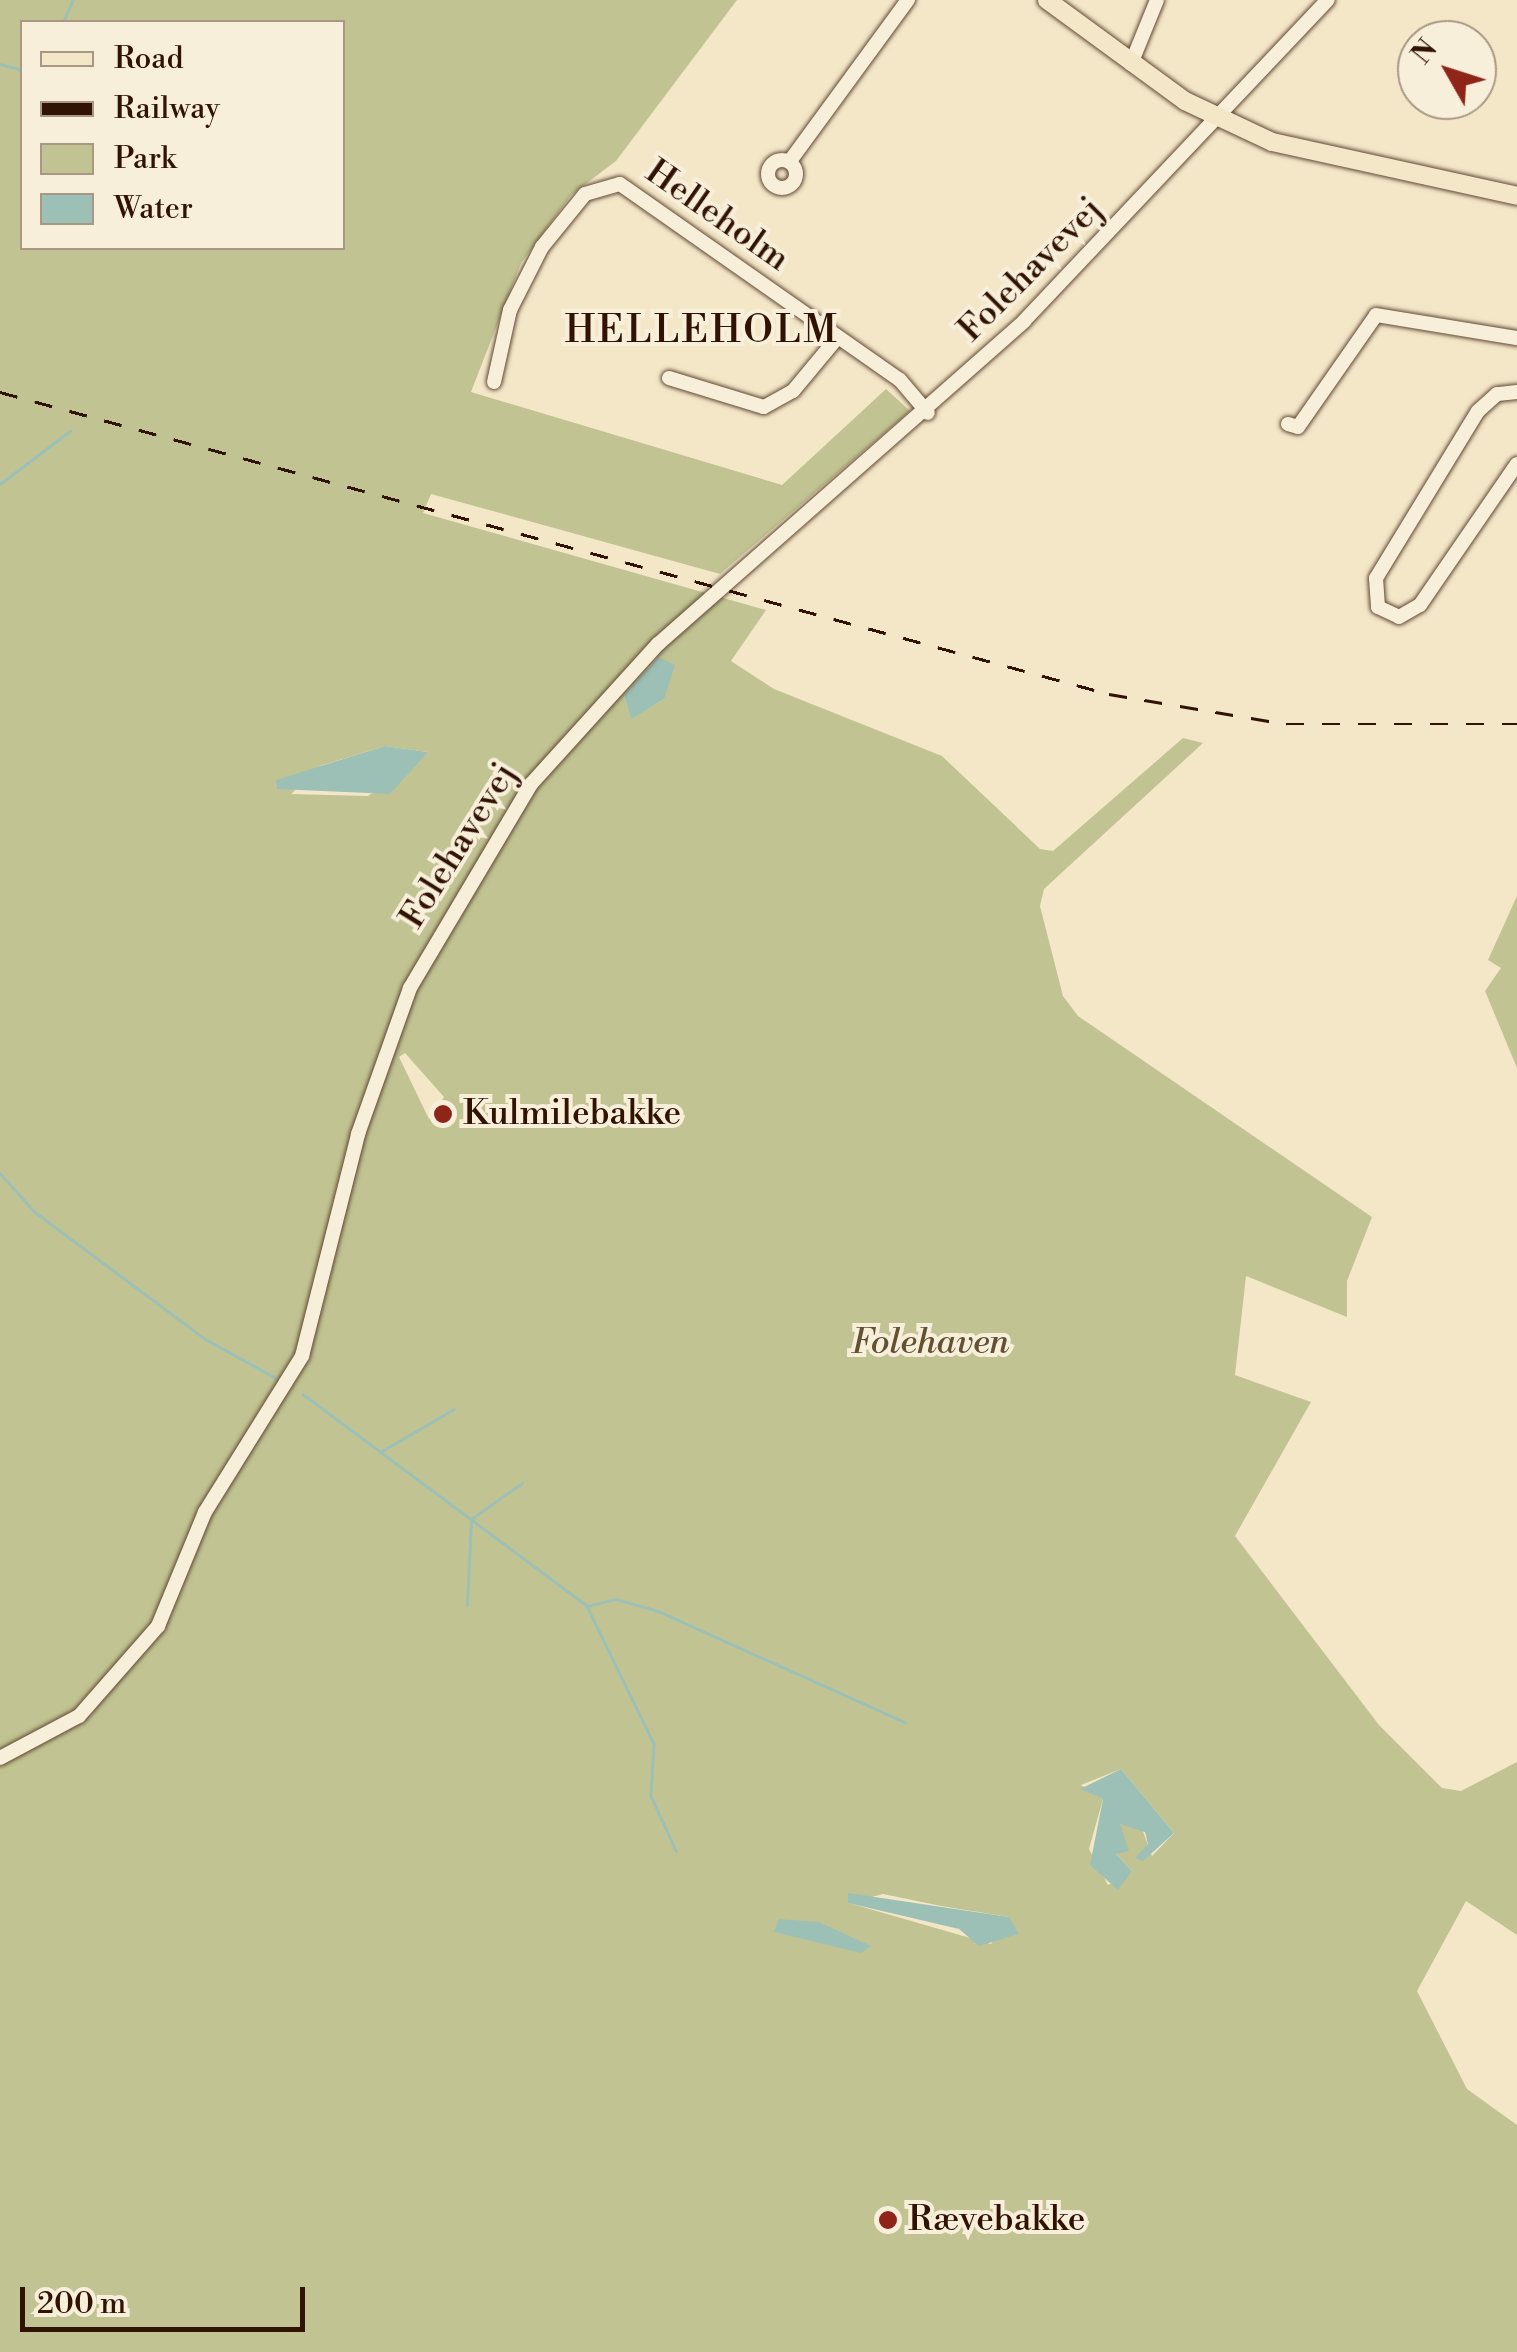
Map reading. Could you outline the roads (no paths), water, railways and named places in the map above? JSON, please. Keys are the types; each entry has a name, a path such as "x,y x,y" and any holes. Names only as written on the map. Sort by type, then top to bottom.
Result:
{"main road":[{"path":"1047,0 1131,64 1216,118 1321,156 1517,196"}],"street":[{"path":"790,162 908,0"},
{"path":"1131,64 1157,0"},
{"name":"Folehavevej","path":"0,1758 79,1716 158,1626 205,1512 302,1356 388,1043 441,923 492,839 639,662 928,414 1328,0"},
{"name":"Helleholm","path":"494,382 510,310 542,247 585,194 609,184 634,189 900,380 928,414"},
{"path":"1288,424 1298,426 1376,315 1517,338"},
{"path":"669,378 764,407 794,392 837,338"},
{"path":"1517,392 1497,394 1478,411 1376,578 1378,607 1399,617 1420,605 1517,464"}],"water":[{"path":"658,657 675,665 664,699 631,719 624,695"},
{"path":"385,746 428,752 390,794 277,789 276,780"},
{"path":"1121,1769 1174,1833 1143,1861 1135,1858 1148,1844 1145,1832 1120,1824 1129,1851 1116,1854 1132,1871 1118,1890 1090,1865 1103,1799 1080,1789"},
{"path":"848,1893 1009,1917 1019,1934 979,1946 959,1929 848,1903"},
{"path":"779,1919 819,1922 871,1946 861,1953 774,1932"}],"waterway":[{"path":"64,20 73,0"},
{"path":"0,64 20,69"},
{"path":"0,484 70,431"},
{"path":"0,1173 35,1212 207,1340 278,1379"},
{"path":"303,1394 587,1606 654,1744 651,1796 676,1850"},
{"path":"382,1451 454,1409"},
{"path":"467,1605 471,1519 522,1483"},
{"path":"587,1606 616,1599 658,1611 905,1722"}],"railway":[{"path":"0,392 1109,694 1286,724 1517,724"}],"place":[{"name":"Kulmilebakke","path":"443,1114"},
{"name":"Rævebakke","path":"888,2220"}],"district":[{"name":"HELLEHOLM","path":"702,331"}],"park label":[{"name":"Folehaven","path":"930,1343"}]}
